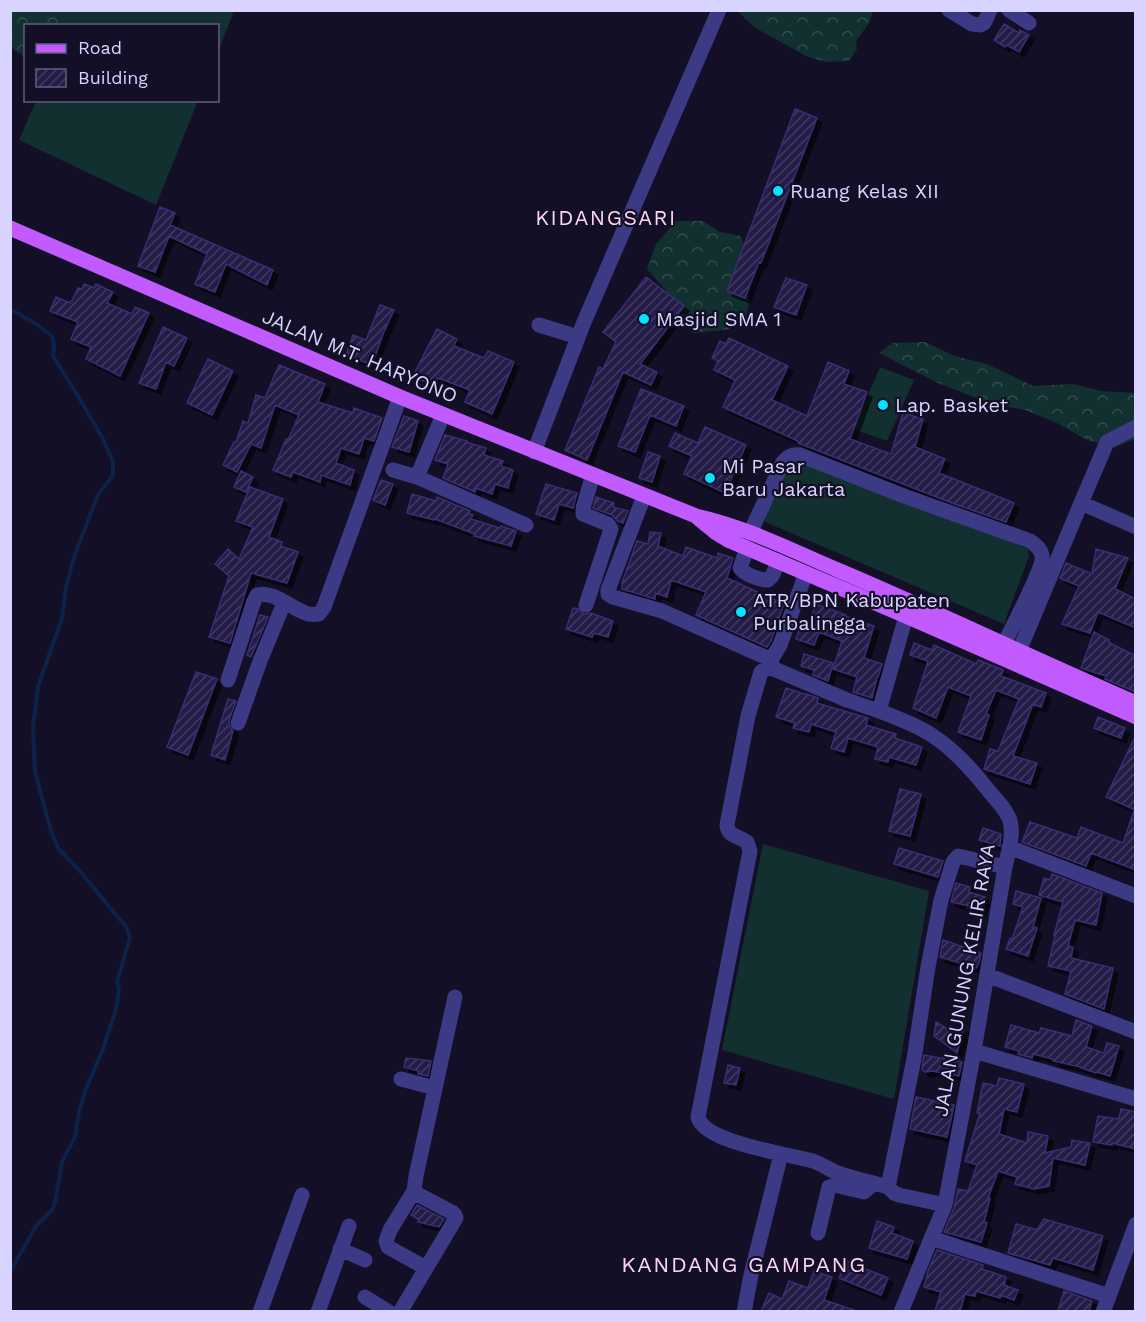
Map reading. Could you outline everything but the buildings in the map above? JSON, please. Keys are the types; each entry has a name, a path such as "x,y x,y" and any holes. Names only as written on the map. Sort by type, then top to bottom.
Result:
{"main road":[{"name":"JALAN M.T. HARYONO","path":"10,228 400,397 696,516 728,540 748,540 922,606 1004,644 1017,657 1136,717"},
{"name":"JALAN M.T. HARYONO","path":"748,540 779,561 906,616 1136,703"}],"street":[{"path":"534,452 578,337 719,10"},
{"path":"949,10 972,24 980,25 984,23 990,10"},
{"path":"1009,10 1029,23"},
{"path":"539,325 578,337"},
{"path":"228,680 257,595 270,595 315,615 319,614 324,607 400,397"},
{"path":"417,477 443,415"},
{"path":"1017,657 1107,442 1136,427"},
{"path":"779,561 768,580 743,572 740,568 748,540 783,462 788,456 800,455 1037,545 1043,558 1004,644"},
{"path":"393,470 417,477 526,525"},
{"path":"586,605 611,529 608,524 584,514 582,508 593,475"},
{"name":"JALAN GUNUNG KELIR RAYA","path":"644,496 608,594 662,611 779,671 932,735 967,765 1010,819 1009,847 974,1051 942,1213 906,1310"},
{"path":"1082,503 1136,527"},
{"path":"806,573 784,636 769,664 761,672 748,716 727,825 733,836 747,842 750,851 698,1117 699,1122 719,1135 780,1159 815,1162 942,1213"},
{"path":"238,723 284,603"},
{"path":"879,711 906,616"},
{"path":"1009,847 1136,896"},
{"path":"818,1233 829,1187 835,1185 862,1192 875,1186 914,1059 939,911 953,862 958,856 1005,867"},
{"path":"987,975 1136,1032"},
{"path":"426,1268 388,1247 386,1241 390,1230 414,1191 455,997"},
{"path":"974,1051 1136,1099"},
{"path":"401,1079 435,1088"},
{"path":"744,1311 780,1159"},
{"path":"400,1311 456,1218 441,1206 419,1196 414,1191"},
{"path":"260,1311 302,1195"},
{"path":"1103,1311 1136,1224"},
{"path":"318,1311 349,1226"},
{"path":"931,1238 1109,1296"},
{"path":"340,1250 365,1260"}],"green space":[{"path":"11,10 77,11 70,24 24,24 24,56 11,48"},
{"path":"76,11 234,11 219,49 219,24 70,24"},
{"path":"737,11 873,11 869,23 856,41 857,49 849,61 826,62 806,56 757,29"},
{"path":"35,102 198,102 156,205 19,140"},
{"path":"676,221 703,221 720,232 741,236 746,251 740,274 750,300 744,323 725,330 693,333 670,295 647,269 656,244"},
{"path":"925,342 955,356 987,364 1033,386 1073,384 1101,391 1135,393 1135,439 1114,448 1087,440 1057,423 1025,410 989,403 938,383 879,353 892,343"},
{"name":"Lap. Basket","path":"880,367 914,380 887,441 853,429"},
{"path":"803,459 1028,549 1029,556 1004,624 763,521 789,462"},
{"path":"763,844 929,891 894,1099 722,1050"}],"waterway":[{"path":"10,309 52,336 53,356 102,437 113,461 113,475 98,495 75,554 66,587 62,618 38,687 33,727 35,772 58,848 127,928 130,938 117,981 119,990 116,1010 86,1089 75,1137 62,1162 53,1209 36,1226 10,1272"}],"place":[{"name":"Ruang Kelas XII","path":"778,191"},
{"name":"Masjid SMA 1","path":"644,319"},
{"name":"Lap. Basket","path":"883,405"},
{"name":"Mi Pasar Baru Jakarta","path":"710,478"},
{"name":"ATR/BPN Kabupaten Purbalingga","path":"741,612"}],"district":[{"name":"KIDANGSARI","path":"606,217"},
{"name":"KANDANG GAMPANG","path":"744,1264"}]}
